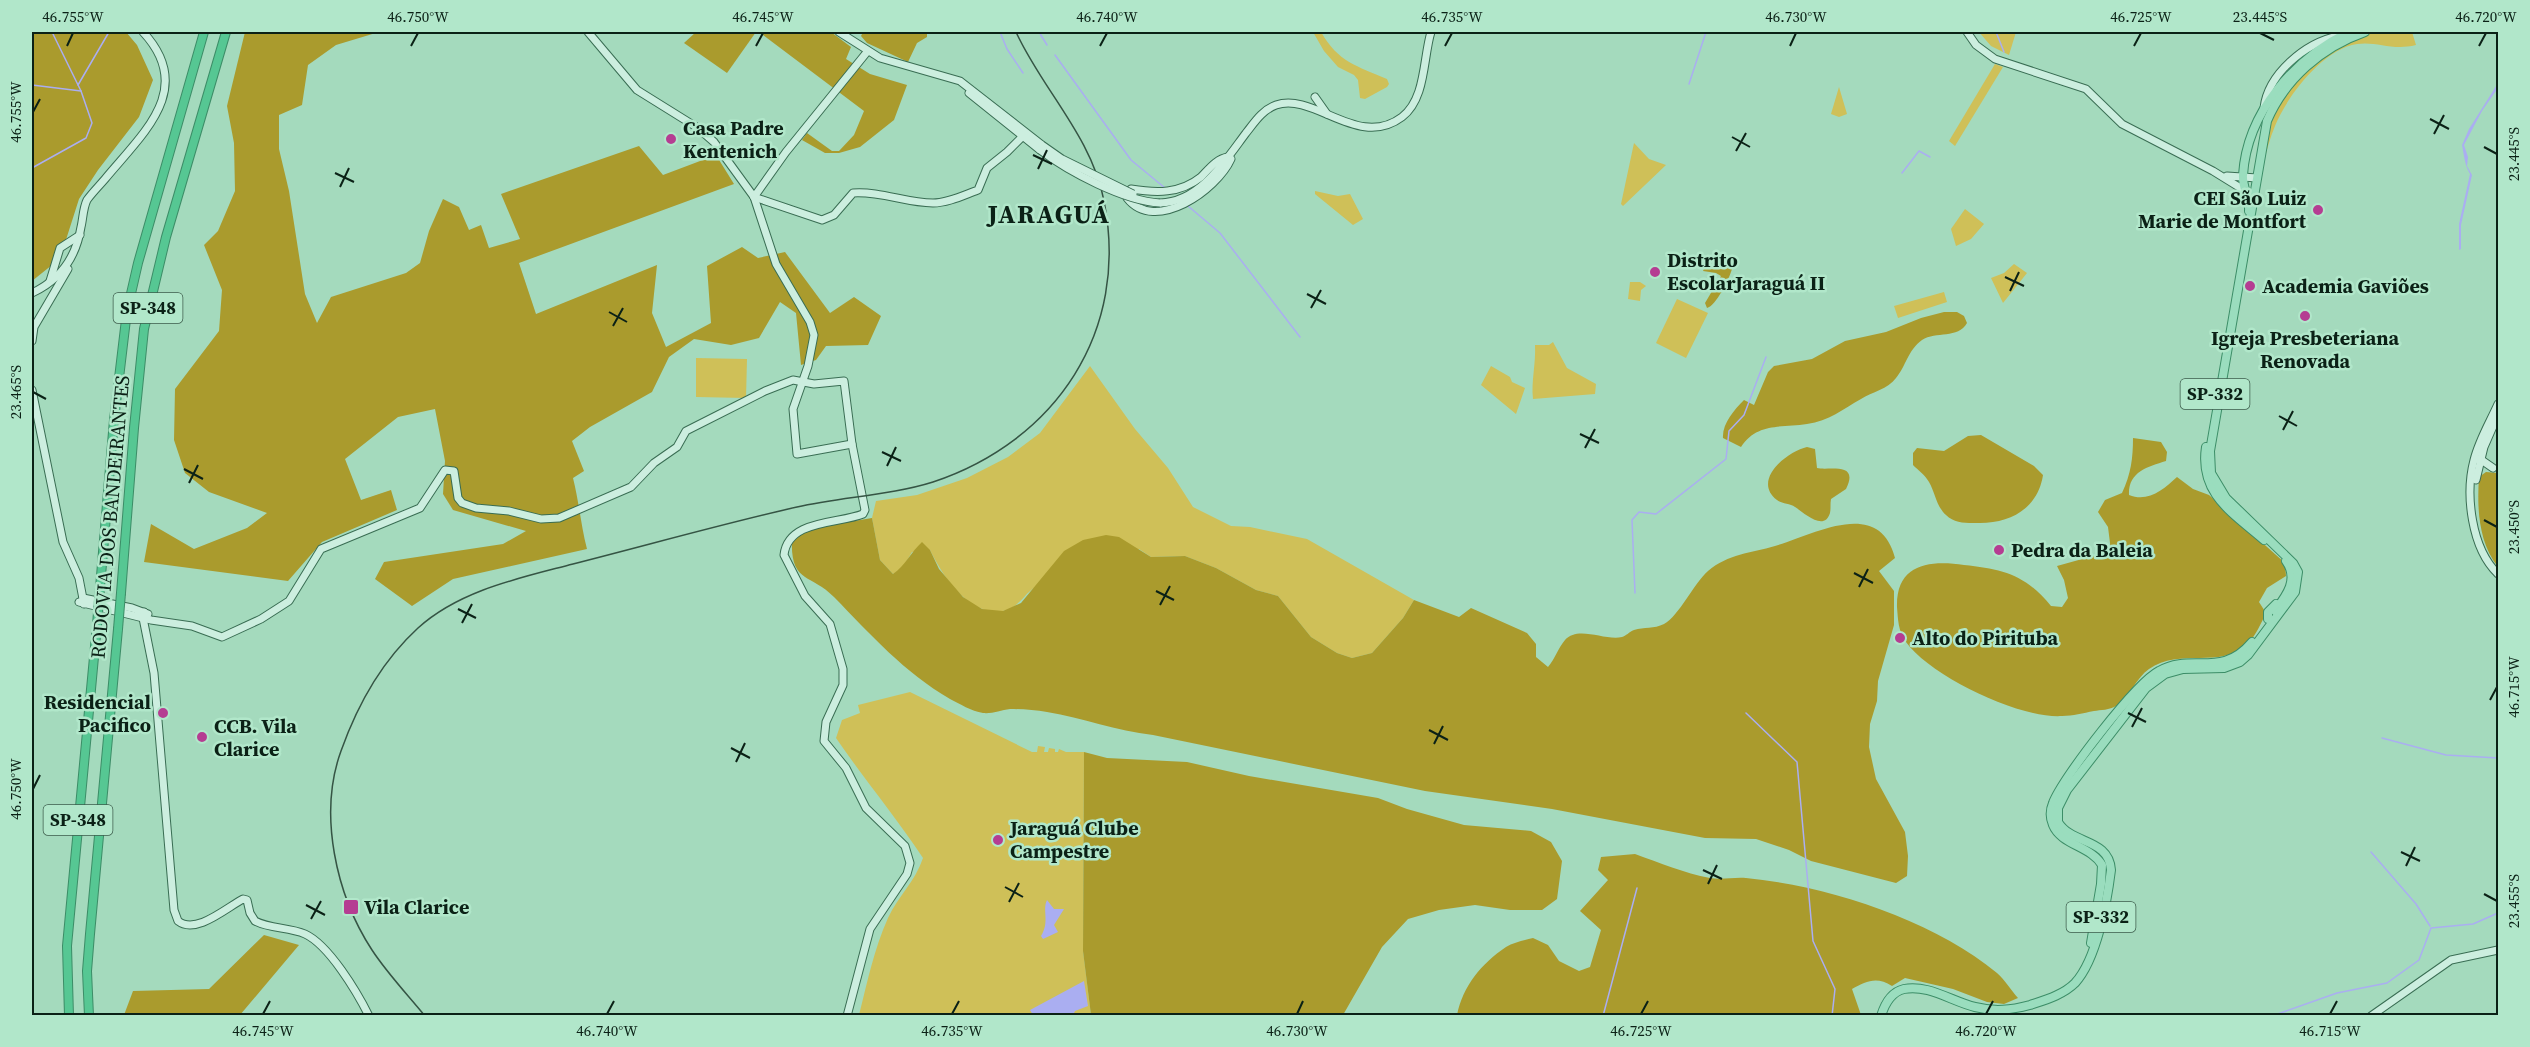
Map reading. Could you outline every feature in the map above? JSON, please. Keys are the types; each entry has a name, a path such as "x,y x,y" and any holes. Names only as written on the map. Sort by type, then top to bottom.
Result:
{"highway":[{"name":"RODOVIA DOS BANDEIRANTES","path":"69,1016 67,946 114,420 127,311 138,263 204,32"},
{"name":"RODOVIA DOS BANDEIRANTES","path":"89,1016 87,971 144,329 166,237 226,32"}],"main road":[{"name":"SP-332","path":"2085,968 2102,872 2097,857 2056,831 2050,817 2053,803 2070,774 2127,701 2151,675 2172,665 2220,663 2236,657 2247,648 2268,620 2268,612 2290,589 2292,580 2289,566 2223,505 2209,485 2204,469 2206,443 2249,208 2243,176 2253,135 2277,89 2324,45 2349,32"},
{"name":"SP-332","path":"1881,1016 1888,1000 1896,993 1912,989 1935,993 1986,1010 2015,1009 2062,992 2074,984 2090,962 2096,942 2110,875 2110,864 2106,853 2094,844 2069,834 2058,822 2058,808 2072,783 2151,683 2175,670 2224,668 2240,662 2254,648 2293,596 2297,586 2298,572 2294,563 2226,498 2215,483 2210,468 2211,446 2270,114 2292,81 2336,44 2365,32"},
{"path":"2253,135 2249,166 2251,170 2255,168 2259,146 2264,138"},
{"path":"2083,847 2098,854 2106,853"}],"street":[{"path":"32,341 33,324 77,249 87,200 152,120 162,102 166,67 158,49 143,32"},
{"path":"588,32 636,90 698,128 714,142 754,197 776,264 810,321 814,335 814,344 793,409 797,454 852,444"},
{"path":"839,32 867,52 890,62 960,81 1059,163 1120,193 1145,202 1177,200 1208,182 1261,114 1278,104 1303,105 1341,122 1370,127 1390,123 1406,114 1420,86 1431,32"},
{"path":"1967,32 1976,45 1995,59 2086,89 2115,120 2229,179 2244,190 2255,192"},
{"path":"754,197 790,147 867,52"},
{"path":"953,80 1022,137 1041,147"},
{"path":"1315,98 1329,116"},
{"path":"1008,126 1012,138 1011,148"},
{"path":"754,197 822,220 834,215 848,196 854,194 885,195 934,203 948,201 978,190 987,168 1022,137"},
{"path":"2171,150 2229,177 2257,178"},
{"path":"1229,156 1231,160 1218,179 1205,192 1192,200 1161,210 1146,210 1136,206 1127,198 1127,193 1131,189 1169,192 1187,185 1219,160 1229,156"},
{"path":"50,281 60,248 80,235"},
{"path":"69,243 77,249"},
{"path":"54,265 61,275"},
{"path":"32,293 61,275"},
{"path":"32,390 63,542 76,574 82,601 164,622 192,626 222,637 261,619 289,601 321,549 420,508 445,470 454,471 459,498 469,506 509,511 541,519 559,518 631,486 654,463 677,447 686,430 778,385 793,380 814,384 844,381 852,444 865,508 863,514 803,529 789,540 784,555 805,596 830,624 843,669 843,685 826,722 824,741 846,768 866,808 899,838 910,858 907,874 868,933 847,1016"},
{"path":"2473,510 2470,503 2473,463 2499,404"},
{"path":"2499,415 2480,459 2473,510 2474,523 2481,546 2490,564 2499,574"},
{"path":"2480,459 2493,468"},
{"path":"146,616 151,631 150,643 175,915 180,923 193,926 243,899 249,901 250,913 255,921 302,933 315,940 352,987 369,1016"},
{"path":"2371,1016 2451,960 2499,950"}],"shaded area":[{"path":"32,32 126,32 137,45 153,80 139,117 79,199 64,246 52,265 32,281"},
{"path":"245,32 379,32 336,45 308,65 302,105 279,115 279,149 289,191 305,294 317,323 331,297 406,273 420,263 429,231 443,199 459,207 469,230 481,225 489,248 520,239 501,194 639,146 663,175 716,155 734,184 519,263 536,314 657,265 652,313 666,347 711,323 707,266 742,247 758,258 785,252 830,313 854,297 881,316 868,345 826,346 816,360 801,365 796,313 780,302 759,338 731,345 694,339 669,357 652,392 590,427 572,441 584,471 573,478 587,549 453,579 412,606 375,579 384,562 503,544 526,531 453,510 443,494 445,461 435,409 398,417 345,459 361,500 391,490 397,510 322,542 288,581 144,562 151,524 194,549 247,528 267,513 209,492 185,473 174,440 175,389 219,331 222,290 204,245 218,231 235,191 234,143 227,106"},
{"path":"696,32 756,32 727,73 684,43"},
{"path":"759,32 831,32 851,47 846,59 870,74 907,85 894,120 860,147 839,153 825,153 802,140 807,133 832,151 839,151 854,135 864,111"},
{"path":"863,32 927,32 927,37 917,43 908,62 867,43 861,36"},
{"path":"1313,32 1321,32 1341,57 1387,79 1389,84 1387,87 1365,99 1360,98 1358,80 1354,75 1338,67 1324,51"},
{"path":"1979,32 2016,32 2009,55 1991,46"},
{"path":"2376,32 2412,32 2416,45 2399,47 2357,44 2344,48 2319,64 2288,101 2271,135 2263,165 2269,120 2296,79 2342,43"},
{"path":"1995,64 2003,67 1955,146 1949,141"},
{"path":"1839,87 1847,114 1839,117 1831,114"},
{"path":"1634,143 1649,159 1666,165 1623,206 1621,204"},
{"path":"1315,191 1338,196 1350,194 1363,219 1353,225 1315,194"},
{"path":"1965,209 1984,224 1971,239 1956,246 1951,229"},
{"path":"2014,264 2027,273 2003,303 1991,278 2004,273"},
{"path":"1726,267 1732,269 1728,279 1718,297 1707,308 1705,303 1721,276 1703,271"},
{"path":"1630,282 1640,282 1646,286 1641,290 1640,301 1628,299"},
{"path":"1944,292 1947,302 1898,318 1894,306"},
{"path":"1677,299 1708,313 1686,358 1656,343"},
{"path":"1944,312 1957,312 1964,316 1967,323 1958,331 1922,340 1913,348 1893,382 1884,388 1822,420 1762,430 1747,439 1741,447 1723,438 1724,428 1733,413 1744,400 1754,405 1768,372 1774,366 1812,359 1845,341 1886,332 1921,318"},
{"path":"1553,342 1567,368 1596,384 1595,394 1533,399 1535,345 1549,345"},
{"path":"696,358 747,359 746,398 696,397"},
{"path":"1090,366 1135,429 1168,468 1193,507 1231,526 1250,527 1307,539 1414,600 1403,618 1372,653 1352,658 1337,653 1311,637 1278,596 1256,590 1216,568 1185,556 1151,557 1139,549 1039,585 1014,607 1003,611 979,608 968,601 949,582 930,550 912,552 902,569 893,574 880,560 872,518 876,501 917,495 967,478 1008,457 1040,433"},
{"path":"1491,366 1510,377 1512,382 1525,388 1516,414 1481,385"},
{"path":"1981,435 2034,466 2043,475 2040,487 2029,505 2012,517 1991,522 1957,521 1950,518 1940,507 1929,482 1913,465 1913,453 1917,448 1944,451 1968,436"},
{"path":"2133,438 2161,442 2167,452 2166,461 2146,468 2135,476 2129,495 2143,497 2155,494 2177,477 2193,489 2209,495 2285,563 2286,576 2267,588 2259,602 2266,613 2250,641 2236,652 2225,656 2174,659 2161,663 2144,673 2116,706 2066,716 2044,715 2001,703 1955,681 1918,655 1901,634 1897,607 1902,582 1909,573 1917,568 1939,563 2001,571 2032,587 2051,606 2062,607 2068,598 2064,580 2057,566 2111,551 2108,527 2098,512 2105,500 2122,493 2131,466"},
{"path":"1807,447 1815,449 1817,468 1841,469 1849,474 1846,489 1831,499 1830,513 1823,521 1813,519 1793,506 1777,500 1770,492 1768,484 1770,475 1782,460"},
{"path":"2486,472 2498,473 2498,567 2486,547 2480,524 2479,477"},
{"path":"872,518 880,560 893,574 922,542 930,550 939,569 963,597 982,609 1003,611 1021,603 1064,551 1083,540 1106,535 1119,537 1151,557 1185,556 1216,568 1256,590 1278,596 1311,637 1337,653 1352,658 1372,653 1403,618 1414,600 1459,617 1471,608 1527,633 1536,644 1536,657 1548,667 1570,636 1584,634 1615,638 1634,630 1664,624 1675,614 1703,576 1724,561 1844,525 1860,524 1875,528 1887,539 1895,558 1879,571 1894,591 1894,625 1878,681 1877,701 1870,724 1869,747 1876,779 1905,832 1908,856 1907,876 1896,883 1811,861 1789,850 1756,839 1705,838 1552,809 1425,791 1126,731 1047,712 1015,709 986,713 974,711 950,699 918,677 889,652 826,589 804,576 794,564 792,539 806,529"},
{"name":"Jaraguá Clube Campestre","path":"910,692 1032,752 1037,752 1038,746 1045,747 1044,752 1048,752 1049,748 1055,749 1055,752 1059,749 1066,752 1084,752 1083,951 1091,1015 859,1015 883,930 892,910 916,874 923,858 836,738 842,720 860,713 858,705"},
{"path":"1084,752 1107,758 1187,762 1249,776 1378,798 1407,809 1464,825 1531,831 1551,842 1562,861 1557,899 1542,910 1510,910 1475,905 1439,910 1408,919 1382,947 1343,1015 1091,1015 1083,951"},
{"path":"1635,854 1700,876 1714,879 1746,878 1778,882 1845,898 1879,909 1942,937 1971,954 1997,973 2018,998 2004,1004 1987,1002 1953,989 1905,978 1892,986 1876,980 1852,989 1861,1015 1457,1015 1474,976 1497,954 1516,942 1533,938 1548,945 1559,961 1579,971 1590,967 1601,930 1580,911 1608,880 1598,870 1601,857"},
{"path":"264,935 299,945 240,1015 124,1015 133,991 209,989"}],"water":[{"path":"2498,83 2498,88 2482,111 2464,145 2468,157 2467,166 2472,175 2461,225 2461,249 2459,250 2459,224 2470,174 2466,164 2462,145 2469,129"},
{"path":"1047,900 1054,909 1064,909 1054,925 1058,932 1043,939 1041,936 1046,921"},
{"path":"1084,981 1088,1006 1075,1011 1073,1015 1033,1015 1030,1010"}],"waterway":[{"path":"32,168 86,138 92,123 81,91 52,32"},
{"path":"78,85 109,32"},
{"path":"1000,32 1007,49 1023,73"},
{"path":"1039,32 1047,45"},
{"path":"1689,84 1706,32"},
{"path":"1996,32 2004,52"},
{"path":"1055,55 1131,160 1165,188"},
{"path":"32,85 81,91"},
{"path":"1902,173 1919,151 1930,157"},
{"path":"1188,206 1220,233 1300,337"},
{"path":"1635,593 1632,520 1639,512 1656,514 1726,459 1729,431 1744,415 1766,357"},
{"path":"1746,713 1797,762 1813,941 1835,989 1832,1016"},
{"path":"2382,738 2446,755 2498,758"},
{"path":"2371,852 2416,904 2430,926"},
{"path":"1603,1016 1637,888"},
{"path":"2272,1016 2337,993 2387,983 2419,960 2431,928 2473,924 2498,913"}],"railway":[{"path":"425,1016 384,967 359,928 340,879 331,827 334,775 347,734 382,670 418,628 452,604 512,580 769,514 933,482 977,463 1015,439 1048,409 1074,375 1094,336 1106,294 1109,249 1104,201 1098,178 1078,134 1016,32"}],"place":[{"name":"Casa Padre Kentenich","path":"671,139"},
{"name":"CEI São Luiz Marie de Montfort","path":"2318,210"},
{"name":"Distrito EscolarJaraguá II","path":"1655,272"},
{"name":"Academia Gaviões","path":"2250,286"},
{"name":"Igreja Presbeteriana Renovada","path":"2305,316"},
{"name":"Pedra da Baleia","path":"1999,550"},
{"name":"Alto do Pirituba","path":"1900,638"},
{"name":"Residencial Pacifico","path":"163,713"},
{"name":"CCB. Vila Clarice","path":"202,737"},
{"name":"Jaraguá Clube Campestre","path":"998,840"},
{"name":"Vila Clarice","path":"351,907"}],"district":[{"name":"JARAGUÁ","path":"1049,214"}]}
